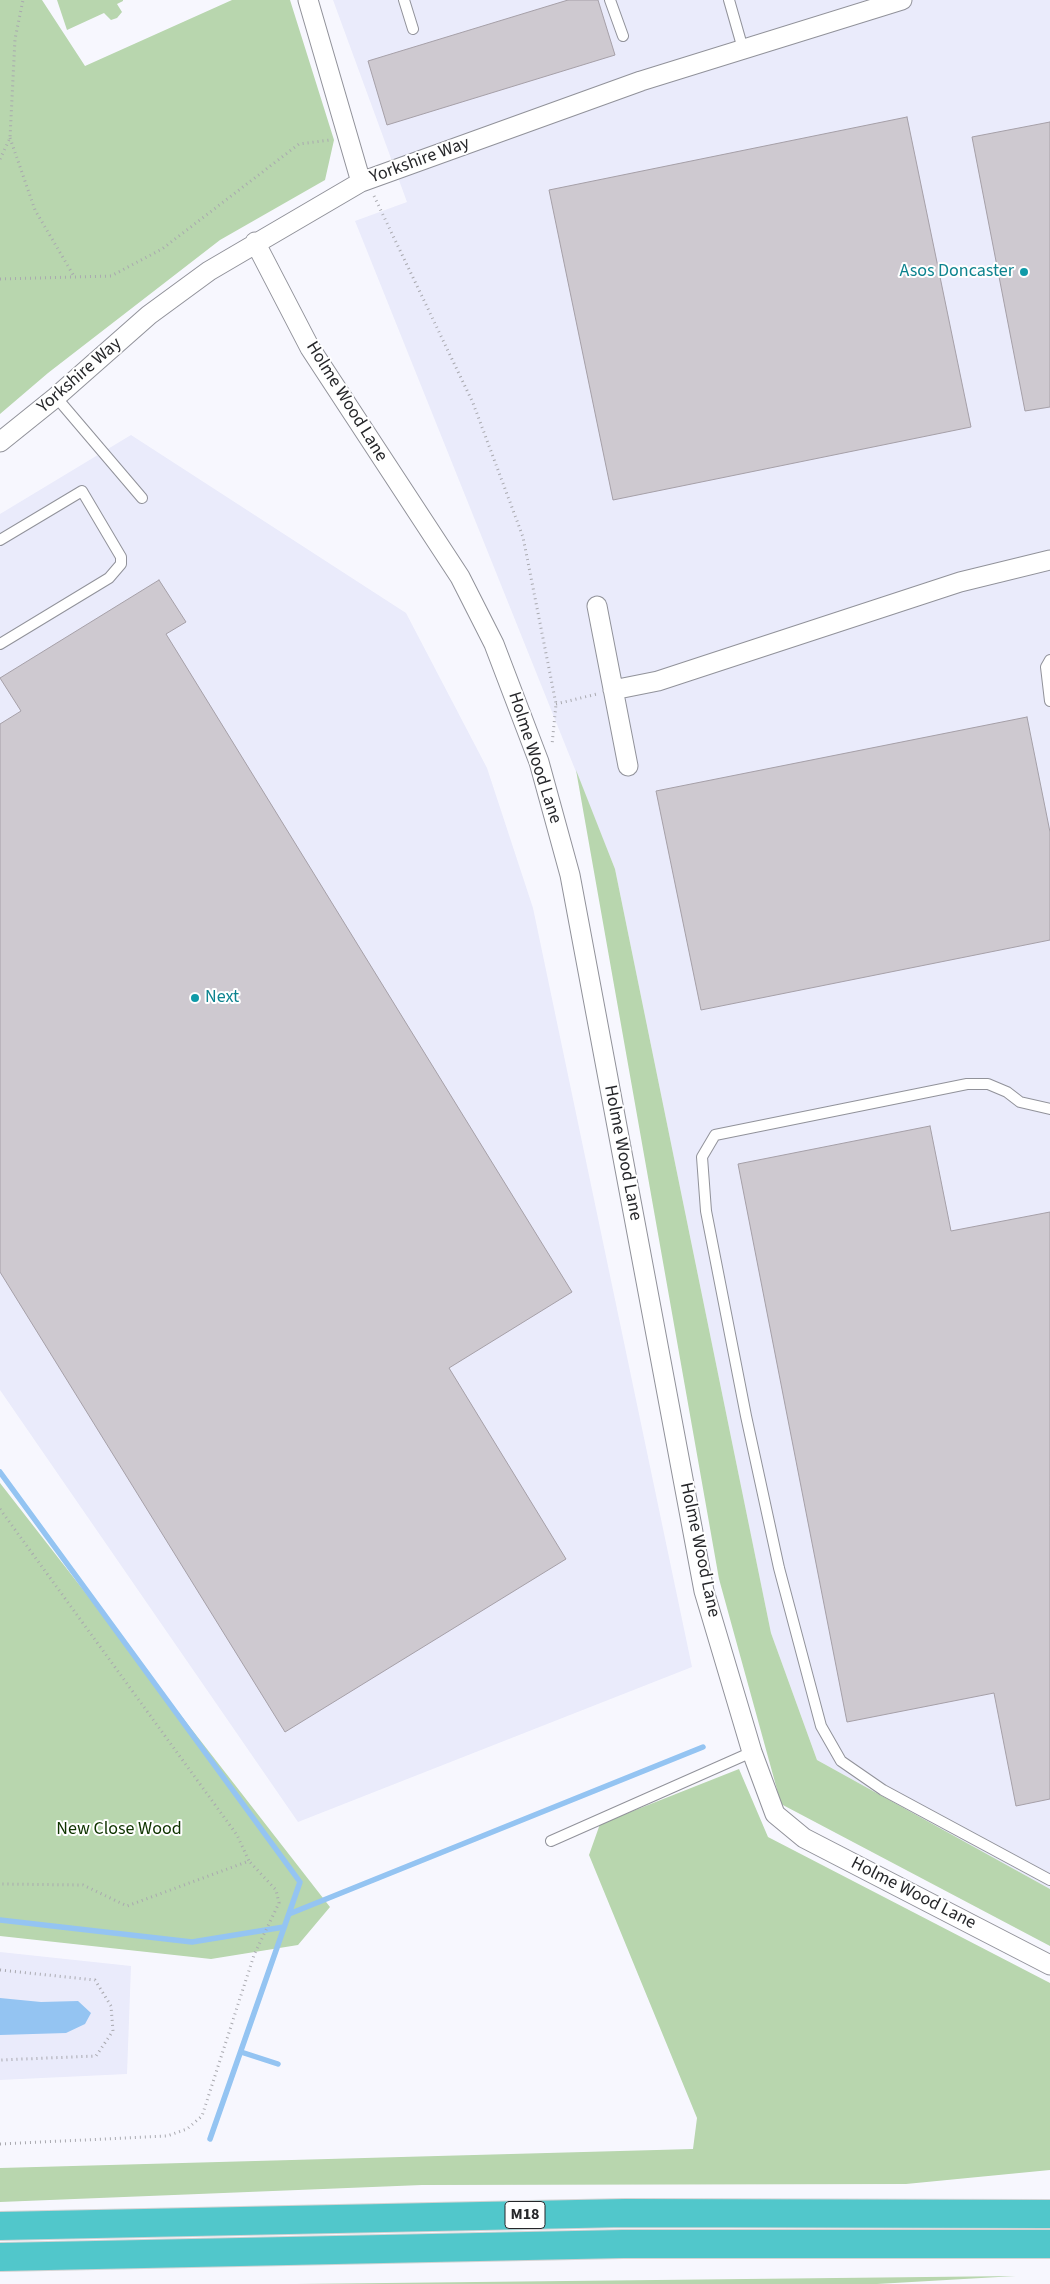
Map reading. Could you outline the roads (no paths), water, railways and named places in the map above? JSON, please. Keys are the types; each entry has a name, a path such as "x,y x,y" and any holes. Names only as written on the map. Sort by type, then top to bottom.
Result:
{"highway":[{"name":"M18","path":"0,2226 625,2213 1050,2214"},
{"name":"M18","path":"0,2257 624,2244 1050,2244"}],"street":[{"path":"308,0 361,182"},
{"name":"Yorkshire Way","path":"0,442 56,397 150,316 208,271 361,182 641,80 902,0"},
{"name":"Holme Wood Lane","path":"255,242 310,348 460,577 494,644 539,762 570,875 704,1591 752,1752 775,1814 804,1838 1050,1965"},
{"path":"612,690 658,681 960,582 1050,560"},
{"path":"596,606 628,766"}],"lane":[{"path":"404,0 413,28"},
{"path":"610,0 622,36"},
{"path":"728,0 743,49"},
{"path":"56,397 142,498"},
{"path":"0,540 82,491 121,557 121,564 109,578 0,644"},
{"path":"1050,660 1046,667 1050,701"},
{"path":"1050,1109 1020,1102 1007,1092 988,1084 967,1084 715,1135 702,1157 706,1211 746,1416 779,1568 821,1726 840,1761 883,1790 1050,1880"},
{"path":"552,1841 752,1752"}],"water":[{"path":"0,1998 41,2002 78,2001 91,2013 85,2024 66,2033 0,2035"}],"waterway":[{"path":"0,1472 300,1882 210,2139"},
{"path":"289,1914 703,1747"},
{"path":"0,1920 192,1942 284,1927"},
{"path":"241,2052 278,2064"}],"place":[{"name":"Asos Doncaster","path":"1024,272"},
{"name":"Next","path":"195,998"}],"park label":[{"name":"New Close Wood","path":"119,1830"}]}
